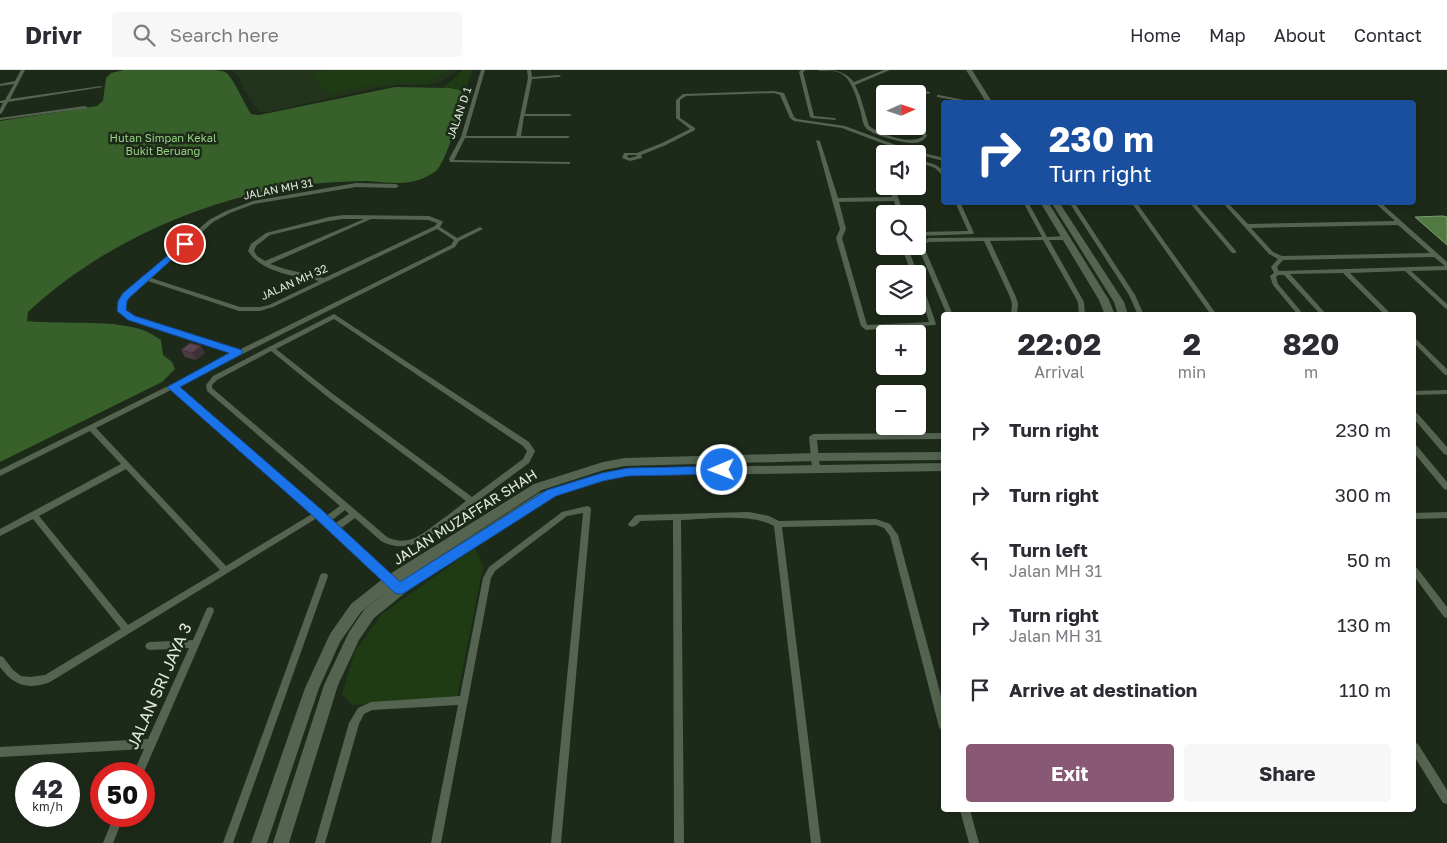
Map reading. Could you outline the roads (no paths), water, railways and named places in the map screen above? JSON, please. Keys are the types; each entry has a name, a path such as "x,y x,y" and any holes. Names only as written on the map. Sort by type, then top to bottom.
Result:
{"main road":[{"path":"969,70 988,100"},
{"path":"1046,205 1104,300 1109,312"},
{"path":"1057,205 1119,302 1122,312"},
{"name":"JALAN MUZAFFAR SHAH","path":"259,843 312,688 335,638 356,608 543,496 602,477 646,471 941,456"},
{"name":"JALAN MUZAFFAR SHAH","path":"816,462 941,467"},
{"name":"JALAN MUZAFFAR SHAH","path":"281,843 330,685 362,624 395,585"}],"street":[{"path":"0,113 23,70"},
{"name":"JALAN D 1","path":"483,70 463,137 451,159 452,161 568,163"},
{"path":"518,137 530,78 529,70"},
{"path":"804,70 801,72 812,117 834,119"},
{"path":"820,70 841,72 848,76 853,84 867,127 876,132"},
{"path":"853,84 888,70"},
{"path":"530,78 559,76"},
{"path":"0,85 16,82"},
{"path":"0,102 100,88"},
{"path":"638,154 664,144 693,129 678,118 679,98 691,94 779,93 782,94 792,118 796,120 843,127 890,145"},
{"path":"939,96 959,100"},
{"path":"0,118 85,106"},
{"path":"523,115 570,115"},
{"path":"875,139 881,135"},
{"path":"885,135 904,142 923,140 924,135"},
{"path":"463,137 568,137"},
{"path":"882,142 890,137"},
{"path":"818,141 836,200 843,229 839,238 864,326 866,328 934,324 926,302"},
{"path":"926,156 941,159"},
{"path":"926,164 937,167 941,172"},
{"name":"JALAN MH 31","path":"238,352 125,315 121,311 122,301 211,221 234,209 253,203 346,186 396,186"},
{"path":"894,195 898,205"},
{"path":"836,200 896,199"},
{"path":"926,234 971,233 958,205"},
{"path":"1027,205 1082,302 1082,312"},
{"path":"1073,205 1132,295 1140,312"},
{"path":"1135,205 1212,312"},
{"path":"1194,205 1234,252"},
{"path":"1227,205 1271,253 1281,258 1435,255"},
{"path":"1379,205 1447,267"},
{"path":"263,264 372,217"},
{"path":"324,280 263,264 253,257 251,251 253,246 268,234 329,219 372,217 438,220 440,222 437,227 457,240"},
{"path":"1246,226 1399,223"},
{"name":"JALAN MH 32","path":"146,278 239,309 248,310 271,306 437,227"},
{"path":"0,473 92,428 238,352 453,246 457,240 480,229"},
{"path":"949,312 921,245 929,240 1065,238"},
{"path":"986,239 1013,298 1014,312"},
{"path":"1277,273 1274,267 1281,258"},
{"path":"1298,312 1275,284 1273,276 1277,273 1447,267"},
{"path":"1406,269 1447,307"},
{"path":"1345,271 1386,312"},
{"path":"1285,272 1321,312"},
{"path":"334,316 529,447 531,452 526,461 421,539 398,545 384,539 209,389 209,385 215,378 272,348 334,316"},
{"path":"1416,342 1447,373"},
{"path":"272,348 330,396 471,502"},
{"path":"172,387 322,517 395,585"},
{"path":"1416,393 1447,392"},
{"path":"1416,417 1447,452"},
{"path":"92,428 226,570"},
{"path":"816,462 813,437 941,436"},
{"path":"1416,450 1447,487"},
{"path":"0,533 126,465"},
{"path":"0,660 17,681 25,683 47,679 226,570 322,517 346,506"},
{"path":"436,843 487,578 492,569 565,514 587,509 556,843"},
{"path":"334,529 355,514"},
{"path":"34,515 127,630"},
{"path":"632,524 638,518 749,515 769,519 778,524 876,522 887,526 894,535 941,715"},
{"path":"1416,516 1447,515"},
{"path":"677,517 679,843"},
{"path":"778,524 816,843"},
{"path":"1416,573 1447,614"},
{"path":"228,843 324,576"},
{"name":"JALAN SRI JAYA 3","path":"143,762 210,611"},
{"path":"150,646 196,644"},
{"path":"320,843 354,723 361,711 371,706 464,700"},
{"path":"0,752 151,744"},
{"path":"1416,751 1447,799"},
{"path":"966,812 974,843"},
{"path":"108,843 115,827"}],"park label":[{"name":"Hutan Simpan Kekal Bukit Beruang","path":"163,144"}]}
